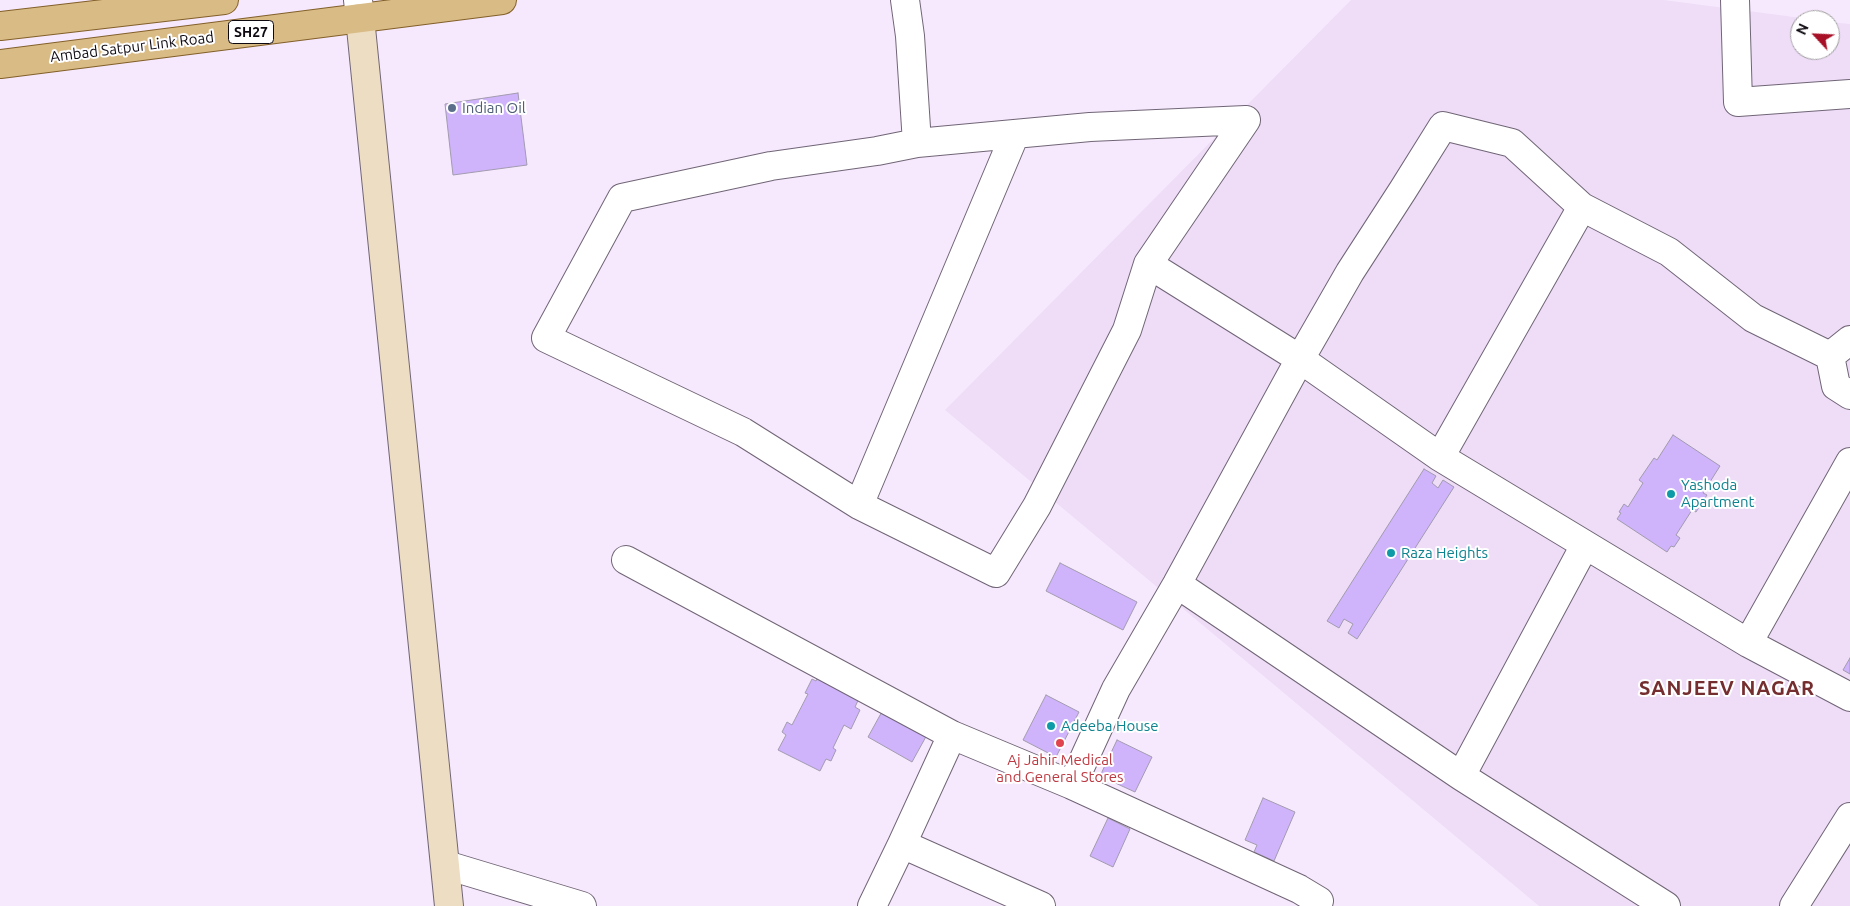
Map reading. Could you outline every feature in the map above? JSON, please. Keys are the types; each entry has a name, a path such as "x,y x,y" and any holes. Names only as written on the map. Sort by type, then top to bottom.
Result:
{"main road":[{"path":"0,26 224,0"},
{"name":"Ambad Satpur Link Road","path":"0,64 359,9 502,0"},
{"path":"359,9 449,906"}],"street":[{"path":"905,0 910,36 917,143"},
{"path":"1735,0 1738,102 1850,94"},
{"path":"1246,120 1148,264 1127,330 1037,506 996,573 860,505 743,432 546,338 622,198 771,166 877,151 917,143 1090,128 1246,120"},
{"path":"1072,785 1116,689 1300,359 1350,272 1443,126 1512,143 1582,207 1668,252 1753,318 1840,348 1836,386 1850,395"},
{"path":"860,505 1015,134"},
{"path":"1440,457 1582,207"},
{"path":"1148,264 1300,359 1440,457 1748,643 1850,697"},
{"path":"1748,643 1850,462"},
{"path":"1461,776 1585,545"},
{"path":"626,560 952,735 1072,785 1299,889 1319,901 1317,906"},
{"path":"1176,584 1461,776 1666,906"},
{"path":"872,906 952,735"},
{"path":"1794,906 1850,817"},
{"path":"902,844 1041,906"},
{"path":"446,865 582,906"}],"shaded area":[{"path":"1351,0 1664,0 1790,16 1790,60 1840,60 1840,23 1850,24 1850,906 1539,906 945,410"}],"building":[{"path":"518,93 527,165 453,175 445,104"},
{"name":"Yashoda Apartment","path":"1673,435 1720,466 1703,493 1707,495 1696,512 1692,510 1676,535 1680,538 1674,547 1671,546 1667,552 1617,519 1624,504 1628,507 1643,483 1639,480 1654,458 1657,460"},
{"name":"Raza Heights","path":"1424,469 1436,476 1432,483 1438,488 1443,480 1454,487 1357,639 1348,633 1353,624 1344,619 1339,628 1327,621"},
{"path":"1060,563 1137,602 1123,630 1046,591"},
{"path":"1850,658 1850,674 1843,670"},
{"path":"821,671 862,692 855,707 860,710 851,729 844,725 833,748 836,750 831,761 826,759 820,771 778,750 786,735 782,732 787,722 792,725 808,694 805,693 812,679 816,681"},
{"name":"Adeeba House","path":"1046,695 1079,712 1056,757 1023,740"},
{"path":"884,708 928,733 912,762 868,737"},
{"path":"1117,740 1152,757 1135,792 1100,776"},
{"path":"1263,798 1295,812 1274,861 1254,852 1257,845 1245,840"},
{"path":"1108,818 1130,829 1113,867 1090,856"}],"place":[{"name":"Indian Oil","path":"452,108"},
{"name":"Yashoda Apartment","path":"1671,494"},
{"name":"Raza Heights","path":"1391,553"},
{"name":"Adeeba House","path":"1051,726"},
{"name":"Aj Jahir Medical and General Stores","path":"1060,743"}],"district":[{"name":"SANJEEV NAGAR","path":"1727,688"}]}
